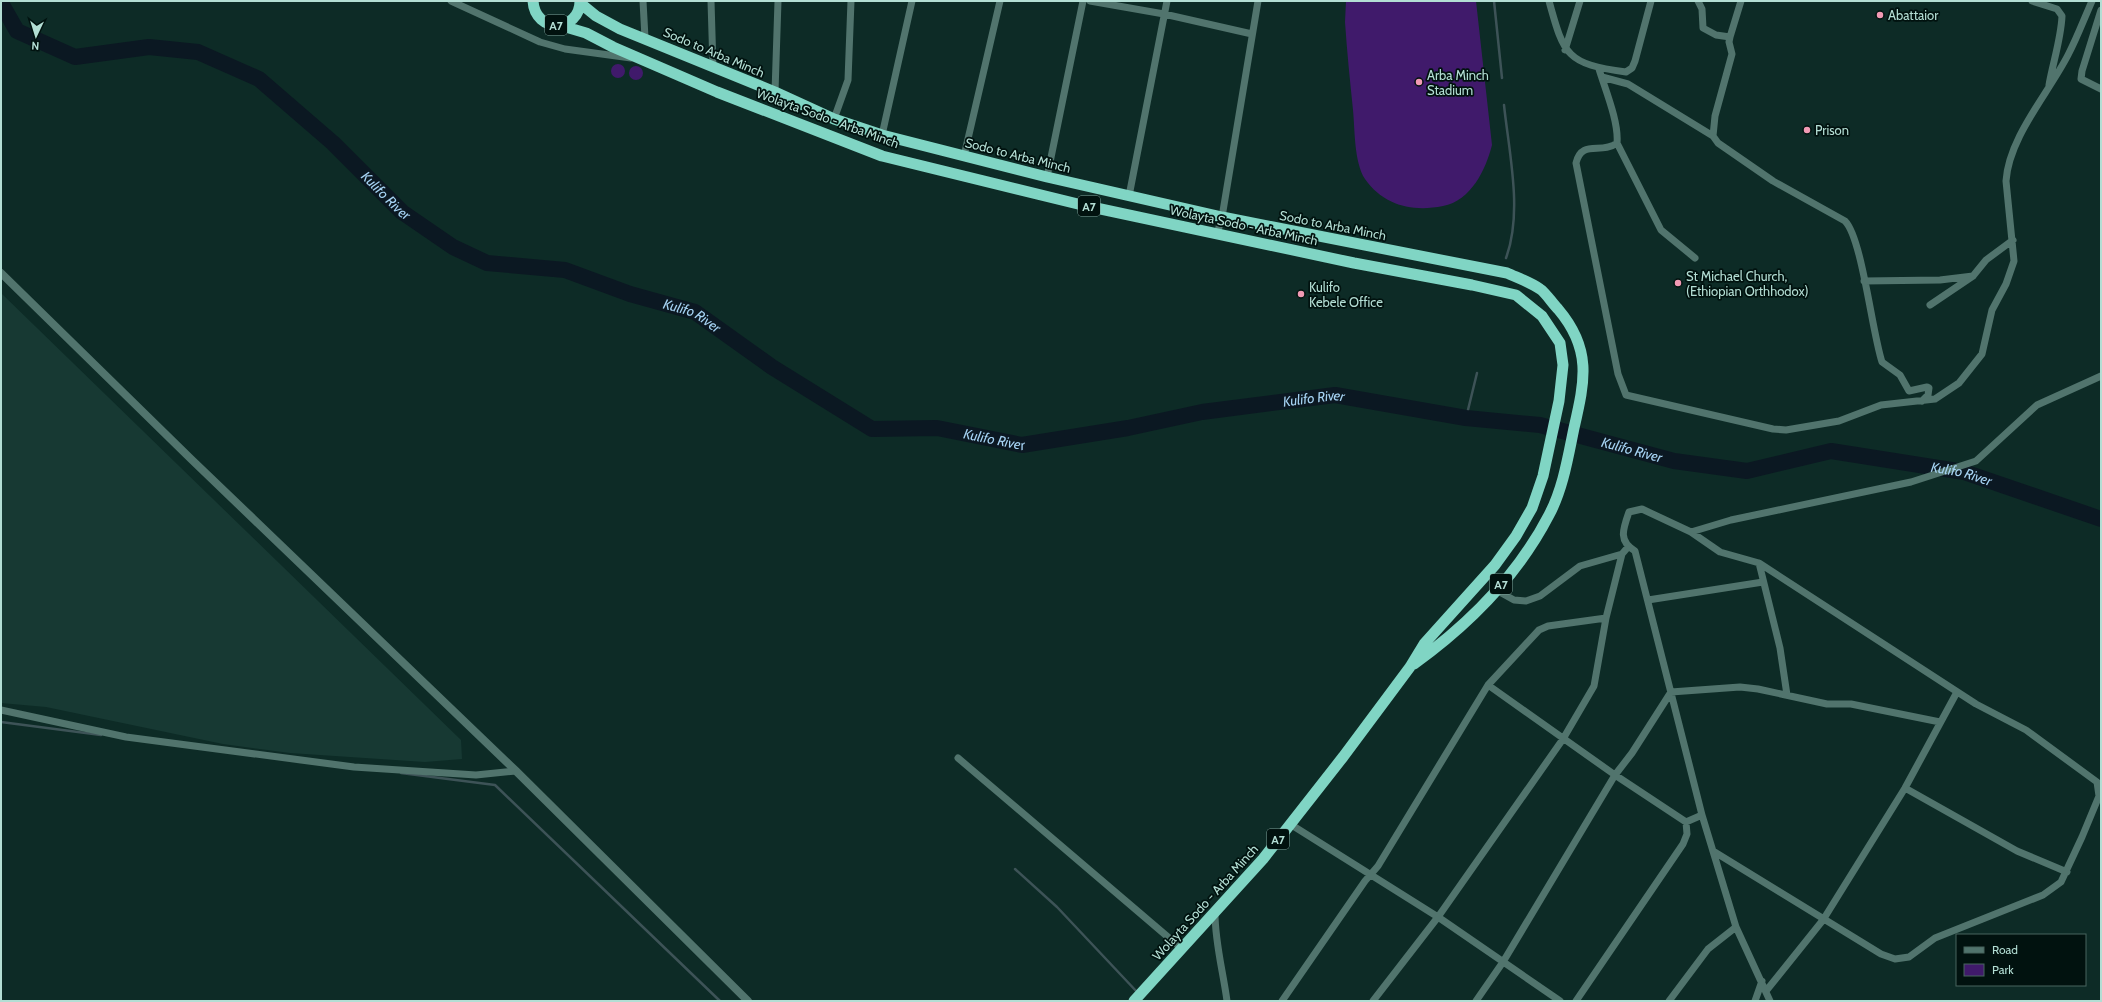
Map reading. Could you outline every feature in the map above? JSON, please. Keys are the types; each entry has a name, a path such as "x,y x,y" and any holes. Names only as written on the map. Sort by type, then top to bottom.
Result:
{"highway":[{"name":"Wolayta Sodo - Arba Minch","path":"533,1 534,10 539,18 551,25 559,24 586,33 641,59 816,131 882,156 1082,205 1354,263 1472,285 1516,295 1542,316 1560,343 1564,365 1559,401 1543,476 1532,508 1516,536 1495,565 1424,644 1410,667 1343,757 1290,824 1215,913 1134,1001"},
{"name":"A7","path":"559,24 568,22 574,18 580,2"},
{"name":"Sodo to Arba Minch","path":"580,2 596,16 620,29 775,92 830,117 882,135 1047,177 1222,217 1507,273 1541,289 1571,324 1580,343 1583,362 1580,405 1563,480"},
{"path":"816,131 830,117"},
{"path":"1354,263 1358,244"},
{"name":"Wolayta Sodo - Arba Minch","path":"1410,667 1450,635 1496,590 1520,562 1550,514 1563,480"}],"street":[{"path":"451,1 540,42 565,49 641,59"},
{"path":"643,1 645,38"},
{"path":"711,1 713,67"},
{"path":"775,92 778,1"},
{"path":"830,117 848,80 851,1"},
{"path":"882,135 912,1"},
{"path":"964,156 1000,1"},
{"path":"1047,177 1083,1"},
{"path":"1090,1 1164,14 1252,34"},
{"path":"1129,196 1167,1"},
{"path":"1217,234 1222,217 1258,1"},
{"path":"1549,1 1559,38 1565,50 1571,56 1599,68 1626,72 1632,68 1651,1"},
{"path":"1565,50 1580,1"},
{"path":"1698,1 1702,9 1703,28 1716,35 1730,37"},
{"path":"1713,136 1715,116 1732,54 1729,42 1730,37 1741,1"},
{"path":"2032,1 2056,9 2062,16 2060,37 2055,51 2048,91"},
{"path":"1599,68 1618,136 1616,143 1610,148 1585,149 1578,154 1576,163 1618,374 1626,395 1773,429 1786,430 1838,421 1881,405 1935,399 1959,383 1982,354 1992,310 2011,271 2014,260 2006,181 2007,168 2029,121 2069,54 2092,1"},
{"path":"2101,10 2082,71 2081,79 2101,89"},
{"path":"1602,77 1628,84 1713,136 1718,143 1773,181 1845,221 1852,230 1882,362 1900,375 1909,391 1927,387 1929,388 1928,395 1922,401"},
{"path":"1616,143 1661,230 1695,258"},
{"path":"1930,305 1973,276 1986,260 2013,240"},
{"path":"1,273 516,771 748,1001"},
{"path":"1864,281 1940,280 1973,276"},
{"path":"1691,532 1731,520 1911,482 1976,461 1988,452 2011,428 2037,405 2101,376"},
{"path":"1713,851 1823,920 1881,954 1895,959 1909,957 1935,938 2043,895 2061,882 2067,872 2098,796 2099,789 2097,782 2026,730 1976,704 1759,563 1720,552 1691,532 1642,509 1629,512 1624,526 1623,536 1628,547 1635,551 1702,815 1713,851 1736,926 1770,1001"},
{"path":"1373,1001 1438,917 1563,738 1594,686 1606,618 1622,554 1628,547"},
{"path":"1496,590 1514,600 1526,601 1540,596 1580,566 1622,554"},
{"path":"1759,563 1780,648 1787,695"},
{"path":"1648,600 1764,582"},
{"path":"1282,1001 1378,866 1488,685 1539,630 1548,626 1606,618"},
{"path":"1488,685 1615,775 1686,822"},
{"path":"1671,692 1740,687 1835,705 1851,704 1940,722"},
{"path":"1476,1001 1502,962 1615,775 1671,692"},
{"path":"1766,991 1823,920 1905,788 1957,692"},
{"path":"1,710 126,737 354,767 476,775 516,771"},
{"path":"958,758 1182,949"},
{"path":"1905,788 2017,851 2067,872"},
{"path":"1686,822 1702,815"},
{"path":"1576,1001 1683,844 1687,834 1686,822"},
{"path":"1290,824 1438,917 1560,1001"},
{"path":"1215,913 1217,951 1222,961 1227,1001"},
{"path":"1669,1001 1708,949 1736,926"},
{"path":"1755,1001 1762,981"}],"shaded area":[{"path":"1,293 461,740 462,759 425,762 290,753 223,744 46,707 1,703"}],"green space":[{"path":"1346,1 1476,1 1492,145 1486,164 1476,183 1462,198 1453,203 1432,208 1410,207 1390,201 1373,188 1365,179 1361,172 1356,146 1345,22"},
{"path":"615,64 621,64 625,68 625,74 621,78 615,78 611,74 611,68"},
{"path":"633,66 639,66 643,70 643,76 639,80 633,80 629,76 629,70"}],"waterway":[{"path":"1494,1 1502,78"},
{"name":"Kulifo River","path":"1,3 17,31 75,57 149,47 198,52 259,79 333,143 402,212 453,247 487,263 565,270 630,294 695,312 772,367 872,429 937,428 1022,445 1128,428 1202,412 1335,395 1466,418 1540,425 1674,461 1747,471 1831,451 1964,472 2101,519"},
{"path":"1504,105 1514,202 1514,221 1506,258"},
{"path":"1466,418 1477,373"},
{"path":"1,722 101,735"},
{"path":"401,773 495,785 720,1001"},
{"path":"1015,869 1057,907 1138,993"}],"place":[{"name":"Abattaior","path":"1880,15"},
{"name":"Arba Minch Stadium","path":"1419,82"},
{"name":"Prison","path":"1807,130"},
{"name":"St Michael Church, (Ethiopian Orthhodox)","path":"1678,283"},
{"name":"Kulifo Kebele Office","path":"1301,294"}]}
